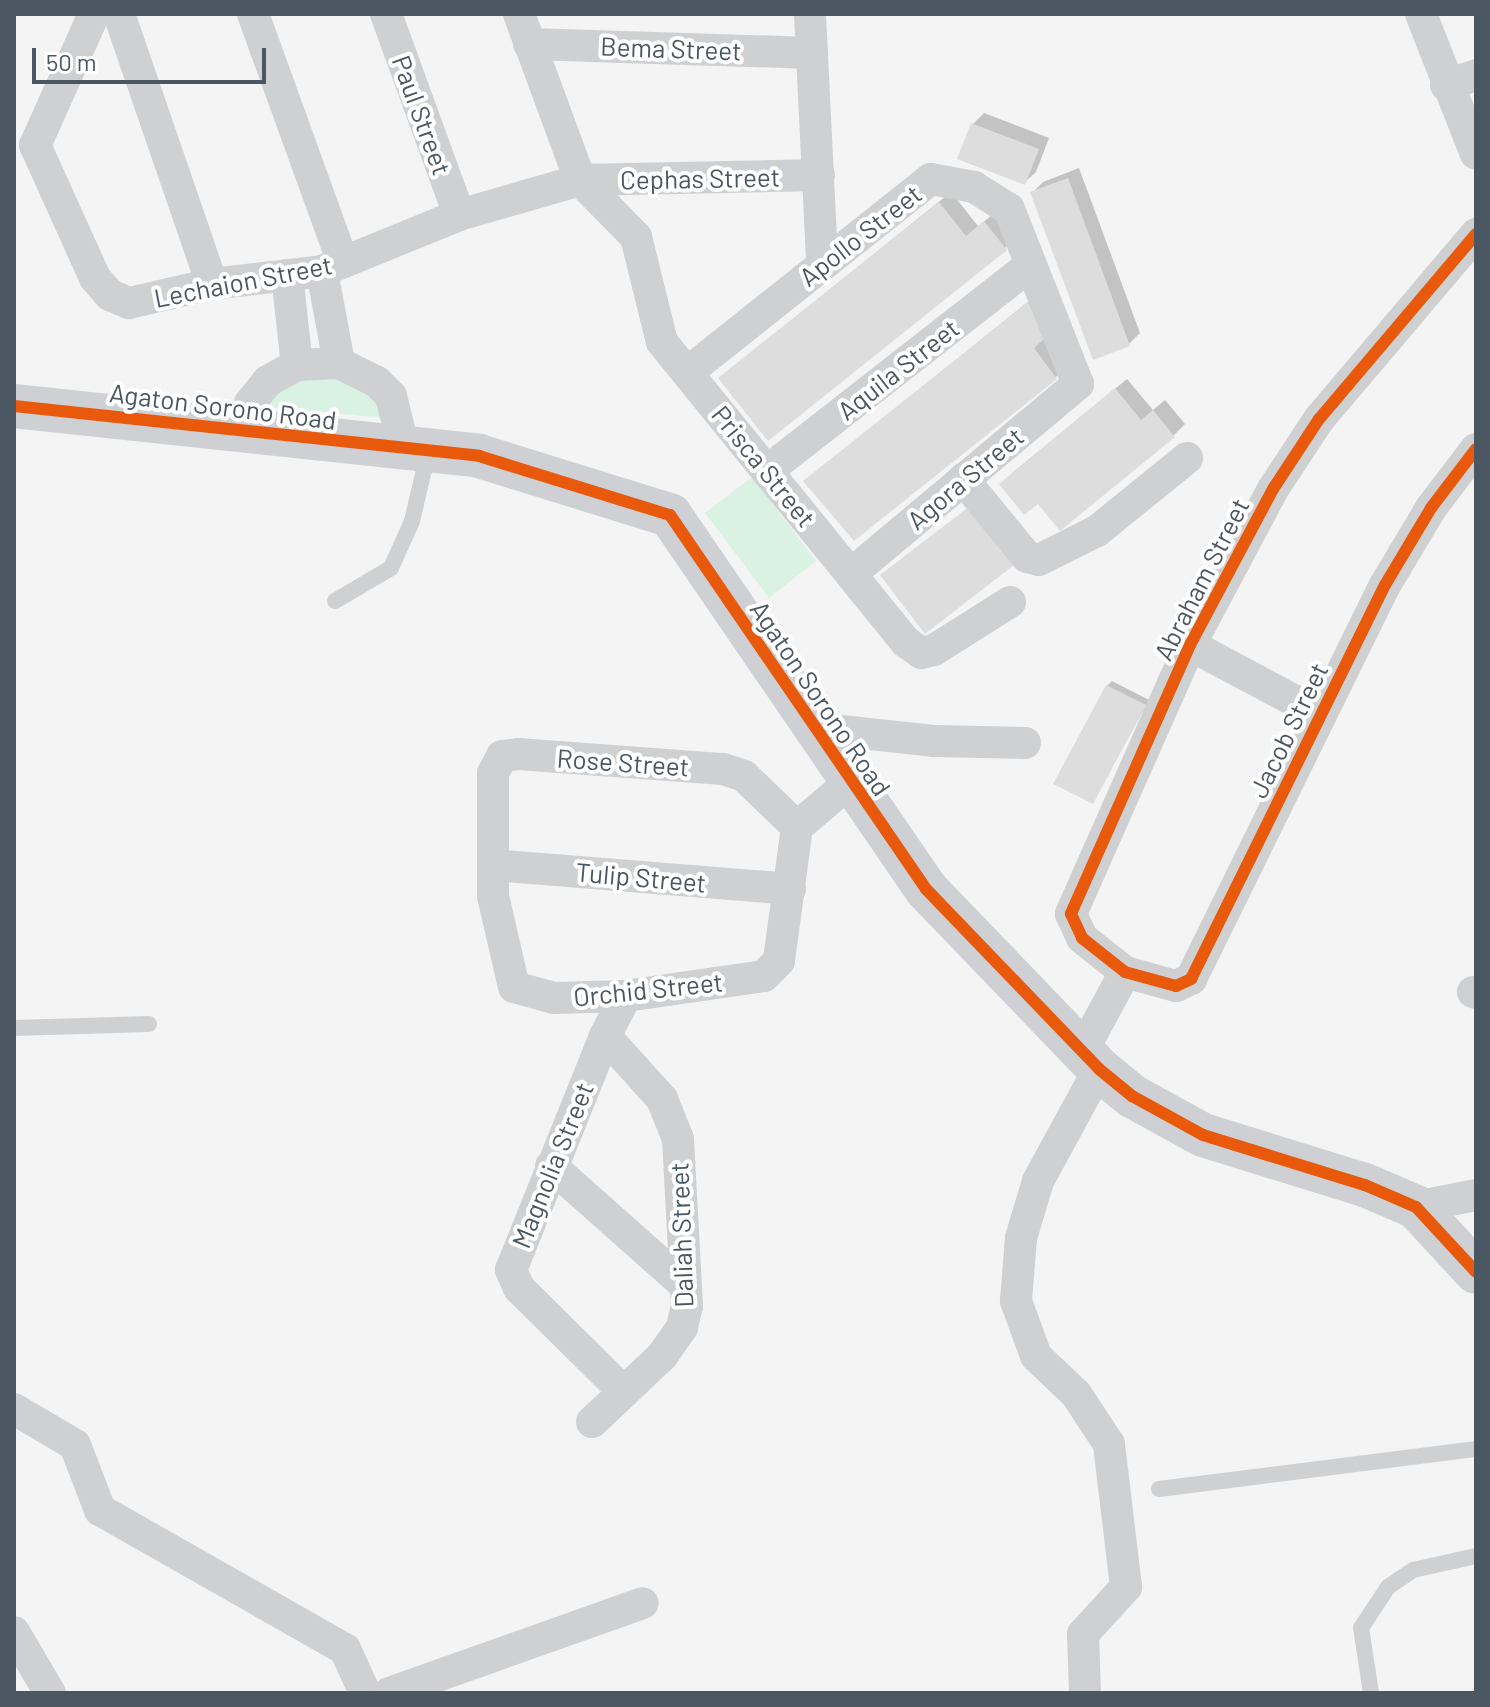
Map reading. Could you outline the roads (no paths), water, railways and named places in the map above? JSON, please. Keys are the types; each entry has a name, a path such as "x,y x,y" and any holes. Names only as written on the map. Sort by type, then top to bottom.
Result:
{"street":[{"name":"Lechaion Street","path":"94,14 35,145 95,278 110,295 129,303 212,284 332,267 459,215 580,180"},
{"path":"119,14 212,284"},
{"path":"253,14 332,267 339,363"},
{"name":"Paul Street","path":"386,14 459,215"},
{"path":"519,14 580,180"},
{"path":"810,14 822,263"},
{"path":"1421,14 1461,80 1476,154"},
{"name":"Bema Street","path":"529,44 812,53"},
{"name":"Cephas Street","path":"580,180 819,175"},
{"name":"Apollo Street","path":"688,372 931,179 974,187 1009,209 1078,384"},
{"name":"Prisca Street","path":"580,180 636,237 662,342 853,572 906,642 921,653 934,650 1010,602"},
{"name":"Abraham Street","path":"1125,972 1082,938 1071,914 1190,645 1273,489 1319,419 1476,234"},
{"name":"Aquila Street","path":"767,471 1029,266"},
{"path":"287,275 297,365"},
{"path":"241,433 250,403 268,381 297,365 339,363 377,382 391,396 416,450"},
{"name":"Agora Street","path":"853,572 1078,384"},
{"name":"Agaton Sorono Road","path":"14,406 241,433 479,456 670,515 926,889 1090,1060 1132,1096 1203,1135 1365,1185 1416,1207 1476,1272"},
{"name":"Jacob Street","path":"1125,972 1176,986 1191,979 1385,585 1431,508 1476,449"},
{"path":"963,479 1027,557 1039,560 1097,531 1187,458"},
{"path":"1190,645 1320,714"},
{"path":"814,728 933,741 1025,743"},
{"name":"Rose Street","path":"493,865 493,773 502,756 723,769 744,776 797,827"},
{"path":"790,889 797,827 850,782"},
{"name":"Tulip Street","path":"493,865 790,889"},
{"name":"Orchid Street","path":"493,865 493,896 514,987 533,993 626,996 764,976 779,961 790,889"},
{"path":"1085,1693 1083,1634 1126,1587 1109,1444 1076,1394 1036,1356 1016,1301 1021,1238 1038,1181 1125,972"},
{"name":"Magnolia Street","path":"624,1392 519,1288 511,1270 605,1036 626,996"},
{"name":"Daliah Street","path":"592,1422 662,1356 682,1327 685,1285 678,1139 662,1099 605,1036"},
{"path":"551,1166 685,1285"},
{"path":"1416,1207 1476,1195"},
{"path":"14,1409 75,1445 100,1510 345,1649 365,1693"},
{"path":"389,1693 643,1603"},
{"path":"14,1632 50,1693"}],"lane":[{"path":"335,601 391,568 412,521 416,450"},
{"path":"14,1028 149,1024"},
{"path":"1159,1489 1476,1449"},
{"path":"1371,1693 1361,1628 1388,1587 1413,1570 1476,1556"}]}
